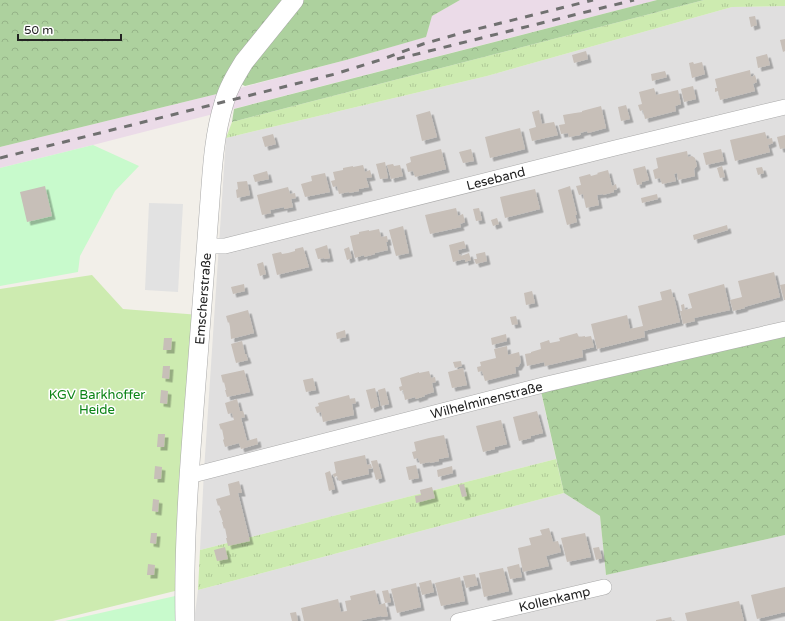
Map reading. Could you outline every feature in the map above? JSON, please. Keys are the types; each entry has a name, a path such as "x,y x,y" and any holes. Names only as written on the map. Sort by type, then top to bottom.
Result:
{"street":[{"name":"Emscherstraße","path":"185,621 184,587 186,514 206,246 216,137 224,102 234,79 244,62 294,0"},
{"name":"Leseband","path":"206,246 225,246 785,107"},
{"name":"Wilhelminenstraße","path":"189,476 547,384 785,329"},
{"name":"Kollenkamp","path":"458,621 604,587"}],"shaded area":[{"path":"460,0 657,0 0,168 0,147 225,92 346,60 425,37 432,16"},
{"path":"785,6 785,333 540,388 556,459 200,550 226,138 487,76 732,7"},
{"path":"149,203 183,204 178,292 145,290"},
{"path":"564,493 600,516 606,575 785,535 785,621 194,621 198,590"}],"green space":[{"path":"0,0 287,0 225,92 0,147"},
{"path":"301,0 460,0 432,16 426,37 346,60 245,86 237,82"},
{"path":"657,0 704,0 232,122 234,109"},
{"path":"704,0 785,0 785,6 732,7 487,76 226,138 232,122"},
{"path":"93,145 139,166 115,191 80,256 78,272 0,286 0,168"},
{"name":"KGV Barkhoffer Heide","path":"92,275 123,309 200,315 183,589 53,621 0,621 0,289"},
{"path":"785,333 785,535 606,575 600,516 564,493 540,387"},
{"path":"556,459 564,493 198,590 200,550"},
{"path":"184,594 185,621 65,621"}],"building":[{"path":"755,16 757,25 751,27 749,17"},
{"path":"785,39 785,51 783,52 780,40"},
{"path":"586,51 588,59 574,63 572,55"},
{"path":"767,54 770,65 758,68 756,57"},
{"path":"693,62 694,64 702,62 705,74 692,78 689,63"},
{"path":"750,70 751,77 755,75 757,82 753,84 755,91 720,100 718,91 715,92 715,88 717,88 715,79"},
{"path":"665,71 667,77 652,81 651,74"},
{"path":"693,86 696,99 684,102 681,89"},
{"path":"654,88 656,95 678,90 681,104 675,106 676,111 645,119 643,110 640,111 638,105 642,104 639,92"},
{"path":"626,105 630,119 621,121 618,107"},
{"path":"601,106 606,128 588,133 587,131 580,133 580,135 569,137 568,133 561,134 559,125 565,124 563,115 582,112"},
{"path":"539,110 542,124 554,122 558,135 532,141 529,129 536,127 532,112"},
{"path":"430,111 437,137 422,141 416,115"},
{"path":"520,128 525,149 490,158 485,137"},
{"path":"765,132 767,139 772,138 773,143 768,145 770,152 735,161 730,140"},
{"path":"273,134 276,144 265,147 262,137"},
{"path":"785,135 785,148 780,149 777,137"},
{"path":"441,149 446,169 415,177 413,171 408,172 406,164 411,162 410,157"},
{"path":"471,149 474,161 463,163 459,152"},
{"path":"721,149 724,161 706,165 703,153"},
{"path":"687,151 688,157 692,156 695,158 697,166 694,169 695,176 678,180 677,173 674,174 676,181 662,184 660,178 655,179 653,170 658,168 656,158"},
{"path":"385,162 388,178 380,179 376,164"},
{"path":"393,164 394,166 400,165 403,176 391,179 387,165"},
{"path":"363,165 365,172 370,170 372,177 366,178 369,187 359,189 359,191 339,194 337,186 333,187 331,181 335,180 333,172 343,170 343,168"},
{"path":"645,166 649,180 637,185 633,169"},
{"path":"722,166 725,177 720,178 717,168"},
{"path":"762,167 764,173 758,175 756,168"},
{"path":"608,170 612,186 616,184 617,189 614,190 614,192 597,195 599,205 586,208 583,194 579,195 576,186 581,185 579,177 590,174 591,176"},
{"path":"267,171 269,179 255,182 253,175"},
{"path":"325,173 330,192 305,197 301,184 312,181 311,176"},
{"path":"247,181 250,195 237,198 237,182"},
{"path":"45,186 52,216 27,222 20,192"},
{"path":"570,186 577,215 575,215 577,222 567,225 558,190"},
{"path":"288,187 290,194 295,193 296,198 291,199 293,207 270,210 271,213 262,215 257,195"},
{"path":"535,189 540,209 505,218 500,197"},
{"path":"657,194 658,199 642,203 641,198"},
{"path":"456,208 458,216 463,214 465,222 460,224 461,227 430,234 425,215"},
{"path":"479,208 482,220 476,221 473,209"},
{"path":"497,218 499,224 493,226 491,220"},
{"path":"727,225 728,230 694,240 693,235"},
{"path":"403,226 409,253 396,256 389,230"},
{"path":"379,229 381,237 387,236 388,242 386,242 388,250 355,258 350,236 359,234 359,232"},
{"path":"464,241 466,248 458,250 459,255 460,254 461,256 469,253 471,260 465,262 465,259 453,262 449,245"},
{"path":"327,245 330,258 318,259 315,249"},
{"path":"303,247 309,267 277,275 272,254 281,252 282,254 288,253"},
{"path":"349,247 352,258 347,260 344,249"},
{"path":"485,252 487,261 476,264 474,259 477,259 476,254"},
{"path":"263,262 266,274 260,276 257,264"},
{"path":"774,272 780,297 733,311 730,300 742,297 738,281"},
{"path":"244,284 245,291 233,294 231,287"},
{"path":"724,284 730,310 694,318 695,321 683,324 680,311 682,311 681,305 684,304 685,310 692,308 688,294"},
{"path":"785,284 785,300 784,300 780,285"},
{"path":"671,289 680,322 644,331 645,337 597,349 591,324 627,315 630,329 643,326 638,306 662,300 660,292"},
{"path":"532,291 535,303 526,305 524,293"},
{"path":"248,310 254,333 231,339 229,322 228,323 226,316"},
{"path":"516,316 518,324 512,325 510,317"},
{"path":"345,330 346,337 337,339 336,333"},
{"path":"577,333 579,337 591,336 594,347 582,350 583,357 545,366 544,362 527,366 525,354 541,349 540,343 549,340 550,343 560,341 559,338"},
{"path":"506,334 507,341 492,345 491,338"},
{"path":"164,338 172,338 171,350 163,350"},
{"path":"242,341 248,360 236,363 231,344"},
{"path":"507,346 508,355 519,352 521,362 518,367 515,367 516,373 485,381 482,371 478,372 477,367 481,366 480,362 496,358 494,349"},
{"path":"461,361 462,366 455,368 453,362"},
{"path":"163,366 170,366 169,379 162,378"},
{"path":"463,368 467,385 452,388 448,372"},
{"path":"244,370 250,392 227,397 221,375"},
{"path":"429,371 431,378 435,377 436,382 432,383 434,392 416,399 415,397 405,400 403,390 400,391 399,387 402,386 400,378 419,372"},
{"path":"313,378 316,390 306,392 303,380"},
{"path":"375,388 379,406 371,409 366,390"},
{"path":"385,388 389,404 381,406 378,390"},
{"path":"161,390 168,391 167,404 160,403"},
{"path":"349,395 350,399 355,398 356,403 352,404 354,415 323,422 321,412 317,413 315,407 319,406 318,403"},
{"path":"237,399 240,411 243,411 245,417 241,418 247,441 257,438 258,444 241,449 239,443 225,447 222,429 221,430 219,424 234,420 232,413 228,414 225,403"},
{"path":"537,411 543,433 519,441 513,417"},
{"path":"501,420 507,444 483,452 476,426"},
{"path":"158,434 165,434 164,447 157,447"},
{"path":"444,435 449,457 439,459 439,461 420,464 418,458 414,459 412,452 416,451 414,442"},
{"path":"365,455 367,465 371,464 372,468 368,469 369,474 339,481 337,476 334,477 333,474 336,473 334,462"},
{"path":"377,460 382,478 376,480 371,461"},
{"path":"416,465 419,478 409,480 406,467"},
{"path":"155,466 162,467 161,479 154,479"},
{"path":"452,466 453,473 438,477 437,470"},
{"path":"330,471 335,489 329,491 325,473"},
{"path":"239,481 242,493 238,493 250,541 228,546 225,528 224,529 219,511 221,510 216,499 230,495 228,484"},
{"path":"464,484 467,496 462,497 459,485"},
{"path":"432,487 435,498 416,503 415,496 421,495 420,490"},
{"path":"153,499 159,500 158,512 152,511"},
{"path":"549,528 553,542 558,541 561,552 546,556 549,566 523,572 518,548 531,545 529,538 542,535 540,530"},
{"path":"151,533 157,533 156,544 150,543"},
{"path":"585,533 591,557 567,562 561,538"},
{"path":"225,547 228,559 217,561 214,550"},
{"path":"599,547 602,558 596,560 593,548"},
{"path":"148,564 155,565 154,575 147,575"},
{"path":"519,564 522,577 510,579 507,567"},
{"path":"503,568 509,591 484,597 479,573"},
{"path":"475,574 478,585 466,588 463,576"},
{"path":"460,577 465,601 441,606 435,583"},
{"path":"431,580 434,592 422,595 419,583"},
{"path":"416,583 421,607 397,613 391,589"},
{"path":"785,587 785,612 757,619 751,595"},
{"path":"375,590 379,605 385,603 388,616 358,621 304,621 301,608 338,599 341,612 347,611 345,601 351,600 350,596"},
{"path":"388,590 391,602 385,603 382,591"},
{"path":"739,601 744,621 687,621 685,613"},
{"path":"296,612 298,621 292,621 290,613"},
{"path":"671,617 672,621 656,621 656,620"}],"railway":[{"path":"0,158 335,74 383,59 423,44 593,0"},
{"path":"397,59 634,0"}]}
